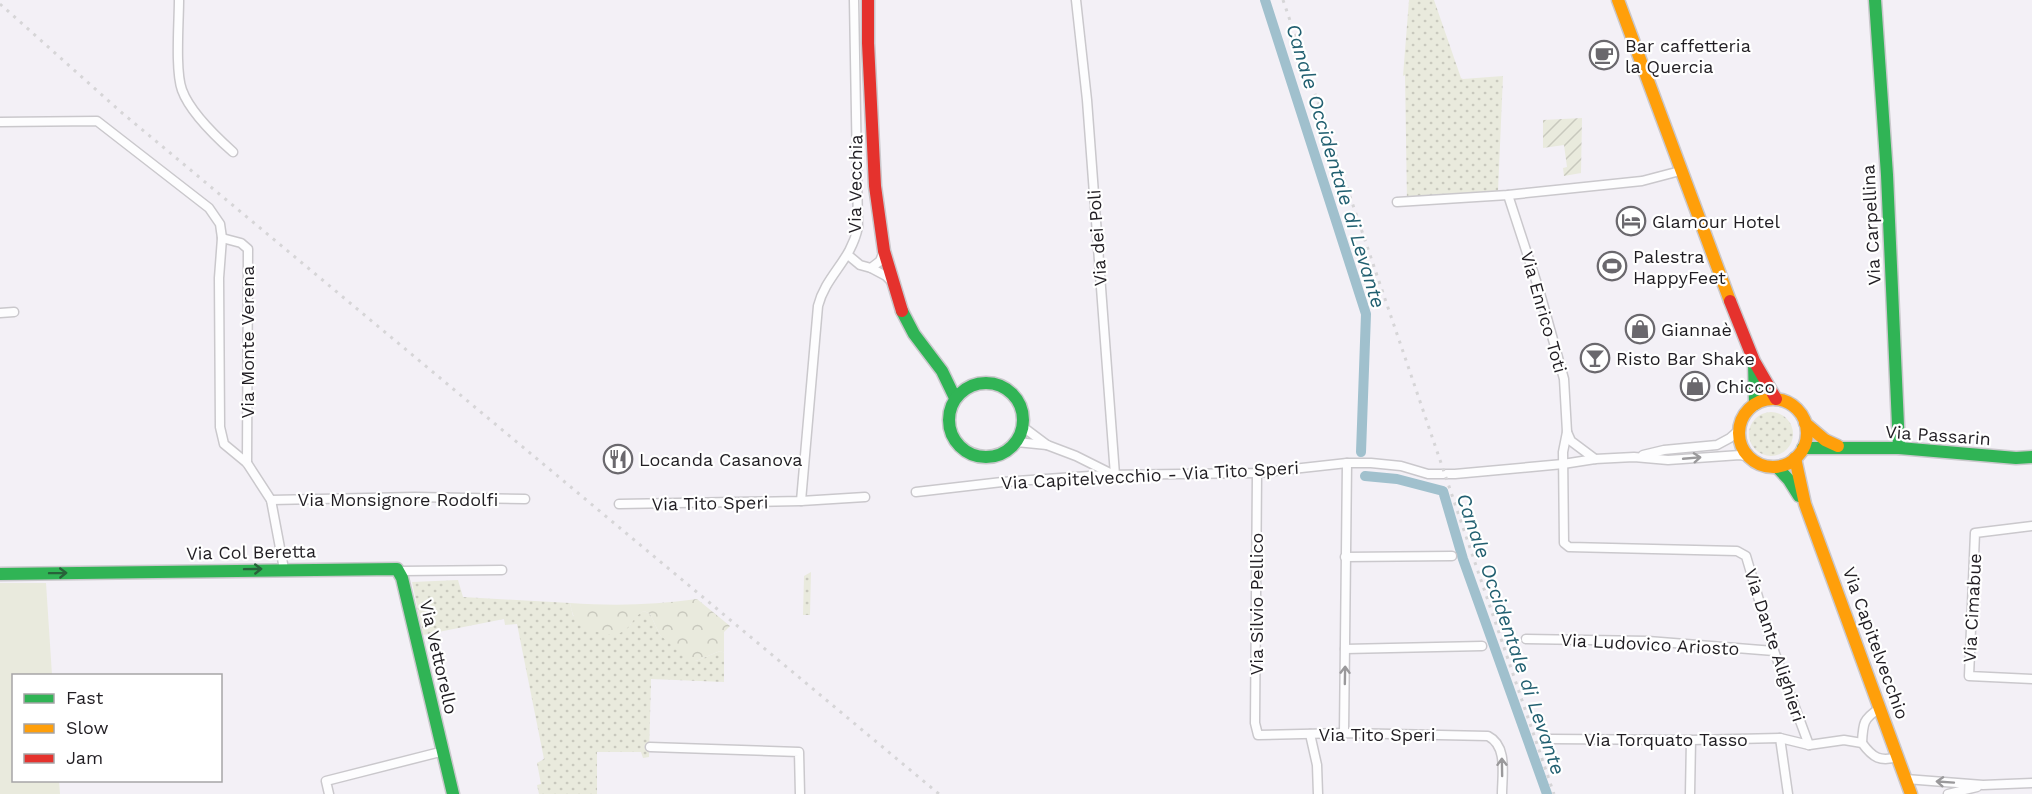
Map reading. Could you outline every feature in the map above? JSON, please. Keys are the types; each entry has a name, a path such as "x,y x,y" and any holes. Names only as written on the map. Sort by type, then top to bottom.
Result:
{"main road":[{"path":"868,0 875,186 884,251 900,306 914,334 942,371 955,398"},
{"path":"1618,0 1680,171 1754,361 1771,394 1776,399 1794,406 1805,423 1825,440 1842,448"},
{"name":"Via Carpellina","path":"1875,0 1888,208 1899,448"},
{"path":"1754,361 1755,404"},
{"path":"942,371 967,387"},
{"path":"988,382 999,384 1008,389 1021,406 1023,427 1016,442 1008,450 992,457 979,457 963,450 956,443 948,425 948,415 955,398 967,387 988,382"},
{"path":"1776,399 1755,404 1741,420 1739,430 1741,444 1749,457 1761,464 1777,467 1795,458 1803,447 1806,433 1805,423"},
{"name":"Via Passarin","path":"1803,447 1899,448 2032,460"},
{"name":"Via Capitelvecchio","path":"1795,458 1805,504 1911,794"},
{"name":"Via Capitelvecchio","path":"1777,467 1805,504"},
{"name":"Via Col Beretta","path":"0,574 391,567 399,571"},
{"name":"Via Vettorello","path":"399,571 453,794"}],"street":[{"path":"179,0 179,76 182,91 208,130 233,152"},
{"name":"Via Vecchia","path":"801,501 818,306 826,286 852,249 858,227 854,0"},
{"name":"Via dei Poli","path":"1076,0 1087,100 1115,475"},
{"name":"Via Monte Verena","path":"0,122 97,122 209,208 220,224 222,238 219,278 220,427 224,444 247,463 271,500"},
{"path":"1397,202 1509,195 1649,180 1680,171"},
{"name":"Via Enrico Toti","path":"1509,195 1564,379 1567,432 1563,464"},
{"name":"Via Monte Verena","path":"222,238 241,243 248,249 247,463"},
{"path":"871,268 880,261 884,251"},
{"path":"848,255 860,266 871,268 886,276 893,283"},
{"path":"0,313 14,312"},
{"path":"1023,427 1047,445"},
{"path":"1634,457 1664,450 1717,445 1739,430"},
{"path":"1567,432 1571,441 1595,459"},
{"path":"1016,442 1047,445 1115,475"},
{"path":"1634,457 1668,460 1740,455 1749,457"},
{"name":"Via Capitelvecchio - Via Tito Speri","path":"916,492 1002,482 1115,475 1257,473 1347,463 1401,466 1420,472 1438,474 1634,457"},
{"path":"1344,733 1347,463"},
{"name":"Via Dante Alighieri","path":"1563,464 1564,543 1566,546 1737,551 1746,556 1774,651 1809,745"},
{"name":"Via Silvio Pellico","path":"1257,473 1255,723 1258,735"},
{"name":"Via Monsignore Rodolfi","path":"271,500 415,497 525,499"},
{"path":"801,501 865,497"},
{"path":"271,500 284,569"},
{"name":"Via Tito Speri","path":"619,504 801,501"},
{"name":"Via Cimabue","path":"2032,526 1975,533 1969,676 2032,679"},
{"path":"1345,557 1452,556"},
{"name":"Via Col Beretta","path":"399,571 502,570"},
{"name":"Via Ludovico Ariosto","path":"1526,639 1648,642 1774,651"},
{"path":"1345,650 1482,646"},
{"path":"1880,708 1867,717 1864,723 1862,743 1875,758 1881,760 1898,757"},
{"name":"Via Tito Speri","path":"1258,735 1344,733 1488,736 1496,740 1502,758 1502,794"},
{"path":"1310,734 1317,765 1318,794"},
{"path":"1780,738 1788,794"},
{"name":"Via Torquato Tasso","path":"1551,739 1780,738 1809,745 1844,740 1862,743"},
{"path":"1690,794 1691,740"},
{"path":"650,747 799,752 800,794"},
{"path":"329,794 326,781 444,751"},
{"path":"1906,779 1983,785 2032,783"},
{"path":"1948,794 1983,785"}],"green space":[{"path":"1409,0 1434,0 1461,78 1503,76 1498,191 1407,203 1405,75 1403,76"},
{"path":"1582,118 1581,173 1564,176 1563,168 1567,167 1564,145 1543,148 1543,120"},
{"path":"1771,412 1787,418 1793,434 1787,450 1771,456 1755,450 1749,434 1755,418"},
{"path":"811,572 810,615 803,615 804,576"},
{"path":"458,580 463,597 570,603 573,616 630,625 636,615 644,611 650,614 660,635 696,661 720,651 724,653 724,682 651,679 649,757 643,758 641,752 597,752 597,794 539,794 537,785 541,784 537,763 544,759 517,624 505,625 504,619 423,635 412,582"},
{"path":"0,583 46,583 52,674 12,674 12,782 59,782 60,794 0,794"},
{"path":"697,599 730,626 724,632 724,653 720,651 696,661 688,659 660,635 650,614 644,611 624,631 609,634 582,625 573,615 570,603 634,604"}],"waterway":[{"name":"Canale Occidentale di Levante","path":"1265,0 1366,314 1361,452"},
{"name":"Canale Occidentale di Levante","path":"1365,476 1397,479 1443,491 1463,559 1547,794"}],"railway":[{"path":"1283,0 1554,794"},
{"path":"0,4 121,112 939,794"}],"traffic: fast":[{"path":"1875,0 1887,175 1899,448"},
{"path":"902,311 914,334 942,371 955,398"},
{"path":"1754,362 1755,404"},
{"path":"979,383 993,383 1007,389 1017,399 1023,413 1023,420 1021,434 1007,451 993,457 979,457 965,451 955,441 949,427 949,413 955,399 965,389 979,383"},
{"path":"1803,448 1899,448 2016,458 2032,457"},
{"path":"1777,467 1799,496"},
{"path":"0,574 397,569 402,578 453,794"}],"traffic: slow":[{"path":"1618,0 1730,301"},
{"path":"1773,399 1786,402 1797,409 1804,420 1807,433 1804,446 1797,457 1786,464 1773,467 1760,464 1749,457 1742,446 1739,433 1742,420 1749,409 1760,402 1773,399"},
{"path":"1805,423 1825,440 1838,446"},
{"path":"1795,458 1805,504 1911,794"}],"traffic: jam":[{"path":"868,0 875,186 884,251 902,311"},
{"path":"1730,301 1754,361 1776,399"}],"place":[{"name":"Bar caffetteria la Quercia","path":"1604,55"},
{"name":"Glamour Hotel","path":"1631,221"},
{"name":"Palestra HappyFeet","path":"1612,266"},
{"name":"Giannaè","path":"1640,329"},
{"name":"Risto Bar Shake","path":"1595,358"},
{"name":"Chicco","path":"1695,386"},
{"name":"Locanda Casanova","path":"618,459"}]}
